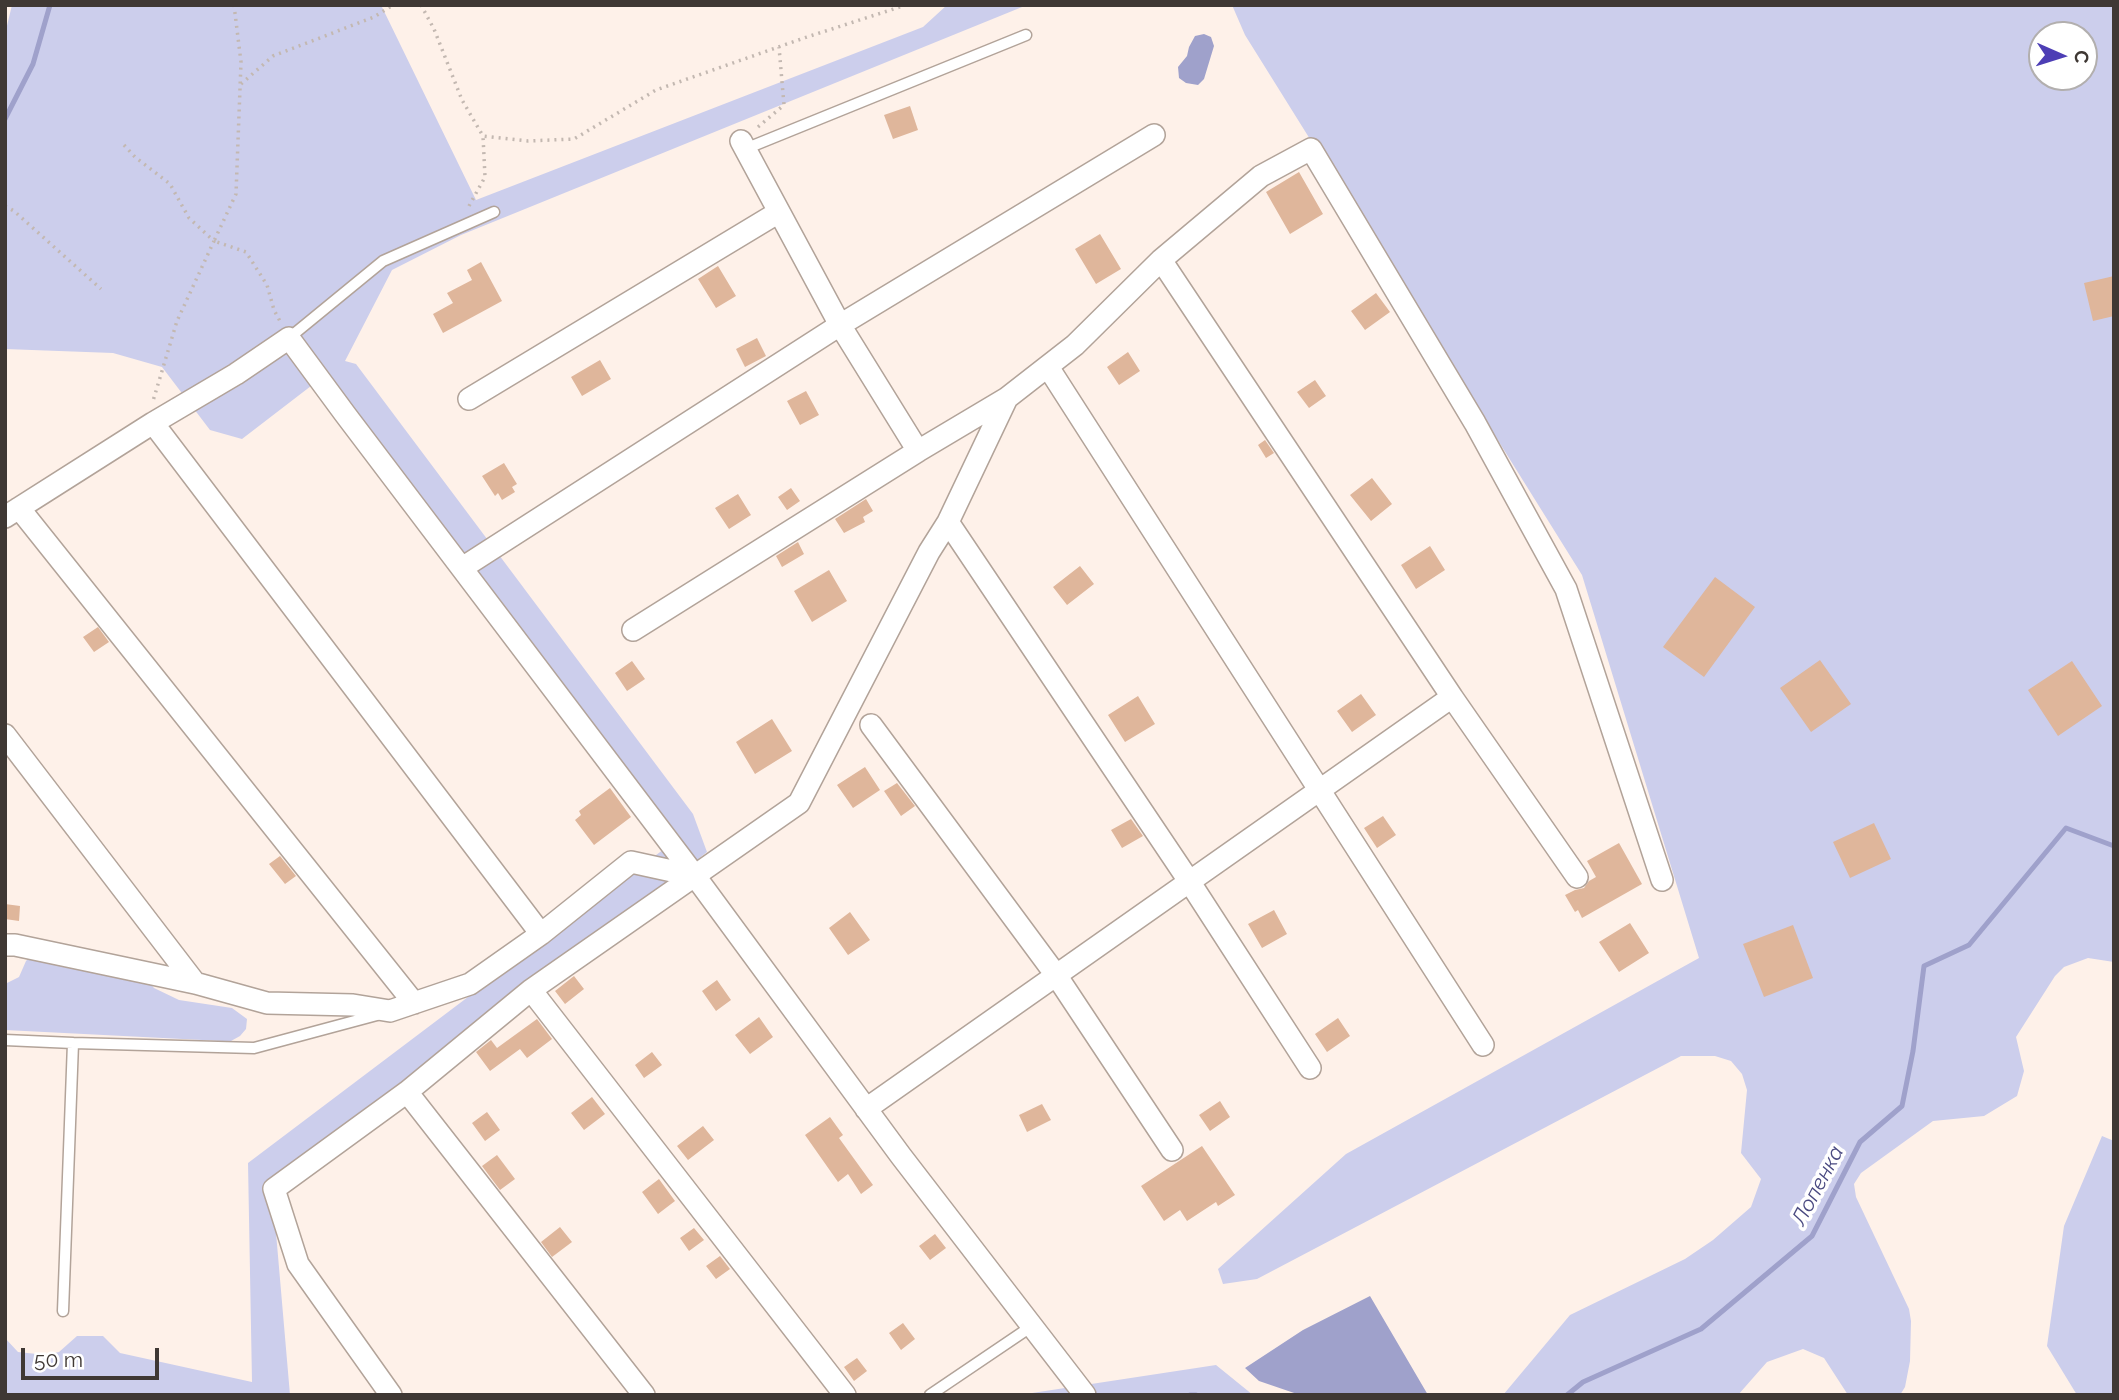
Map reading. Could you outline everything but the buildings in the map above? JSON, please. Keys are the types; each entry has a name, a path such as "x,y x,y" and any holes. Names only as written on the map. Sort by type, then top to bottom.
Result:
{"street":[{"path":"462,568 840,325 1154,135"},
{"path":"743,145 840,325 918,451"},
{"path":"633,630 1007,398 1075,345 1161,260 1261,176 1311,149 1475,424 1566,589 1662,880"},
{"path":"469,399 779,212"},
{"path":"1161,260 1452,697 1577,877"},
{"path":"414,1003 12,512 153,412 236,373 289,338 695,876 866,1109 1085,1395"},
{"path":"1048,367 1483,1045"},
{"path":"391,1395 298,1264 274,1189 408,1093 531,990 799,803 929,552 948,522 1007,398"},
{"path":"153,412 541,934"},
{"path":"948,522 1189,881 1310,1068"},
{"path":"866,1109 1452,697"},
{"path":"871,725 1056,975 1172,1150"},
{"path":"5,735 195,984"},
{"path":"5,945 195,984 267,1003 353,1005 390,1011 470,984 541,934 631,862 695,876"},
{"path":"531,990 845,1395"},
{"path":"408,1093 644,1395"}],"lane":[{"path":"743,145 1026,35"},
{"path":"289,338 383,261 494,212"},
{"path":"5,1040 254,1048 390,1011"},
{"path":"63,1311 73,1043"},
{"path":"930,1395 1032,1326"}],"path":[{"path":"153,412 177,321 236,194 241,62 233,5"},
{"path":"240,85 273,56 374,17 393,5"},
{"path":"421,5 434,29 462,100 483,136 485,177 457,228"},
{"path":"483,136 528,141 574,139 656,90 906,5"},
{"path":"743,145 784,105 779,47"},
{"path":"124,145 170,184 189,218 215,241 246,251 267,285 274,310 289,338"},
{"path":"5,206 101,289"}],"shaded area":[{"path":"12,5 381,5 476,200 923,27 947,5 1027,5 461,235 392,270 345,361 356,364 693,814 707,852 273,1198 290,1395 5,1395 5,1338 18,1352 46,1355 59,1352 77,1336 103,1336 120,1353 252,1382 248,1163 680,837 324,376 242,439 210,430 162,367 113,353 5,349 5,34"},
{"path":"1232,5 2114,5 2114,962 2088,958 2064,967 2055,976 2016,1037 2024,1071 2017,1096 1984,1116 1933,1121 1861,1173 1854,1184 1856,1197 1909,1309 1910,1361 1905,1387 1900,1395 1848,1395 1824,1358 1803,1349 1767,1362 1738,1395 1503,1395 1570,1315 1685,1259 1713,1240 1751,1207 1761,1179 1741,1153 1747,1090 1742,1074 1731,1061 1715,1056 1681,1056 1257,1279 1223,1284 1218,1269 1346,1154 1699,958 1582,575 1245,35"},
{"path":"1204,34 1211,37 1214,46 1204,79 1198,85 1186,83 1179,78 1178,67 1187,56 1195,36"},
{"path":"31,956 142,974 154,988 179,1000 232,1008 247,1019 246,1029 231,1041 5,1030 5,984 19,977"},
{"path":"2102,1136 2114,1141 2114,1395 2077,1395 2047,1346 2064,1226"},
{"path":"1370,1296 1428,1395 1300,1395 1259,1381 1245,1368 1303,1330"},
{"path":"1216,1365 1253,1395 1019,1395"}],"waterway":[{"path":"5,119 33,64 50,5"},
{"name":"Лопенка","path":"1567,1395 1583,1382 1701,1329 1812,1236 1860,1142 1902,1106 1913,1051 1924,966 1969,945 2066,828 2114,846"},
{"name":"Лопенка","path":"1190,1395 1196,1395"}]}
